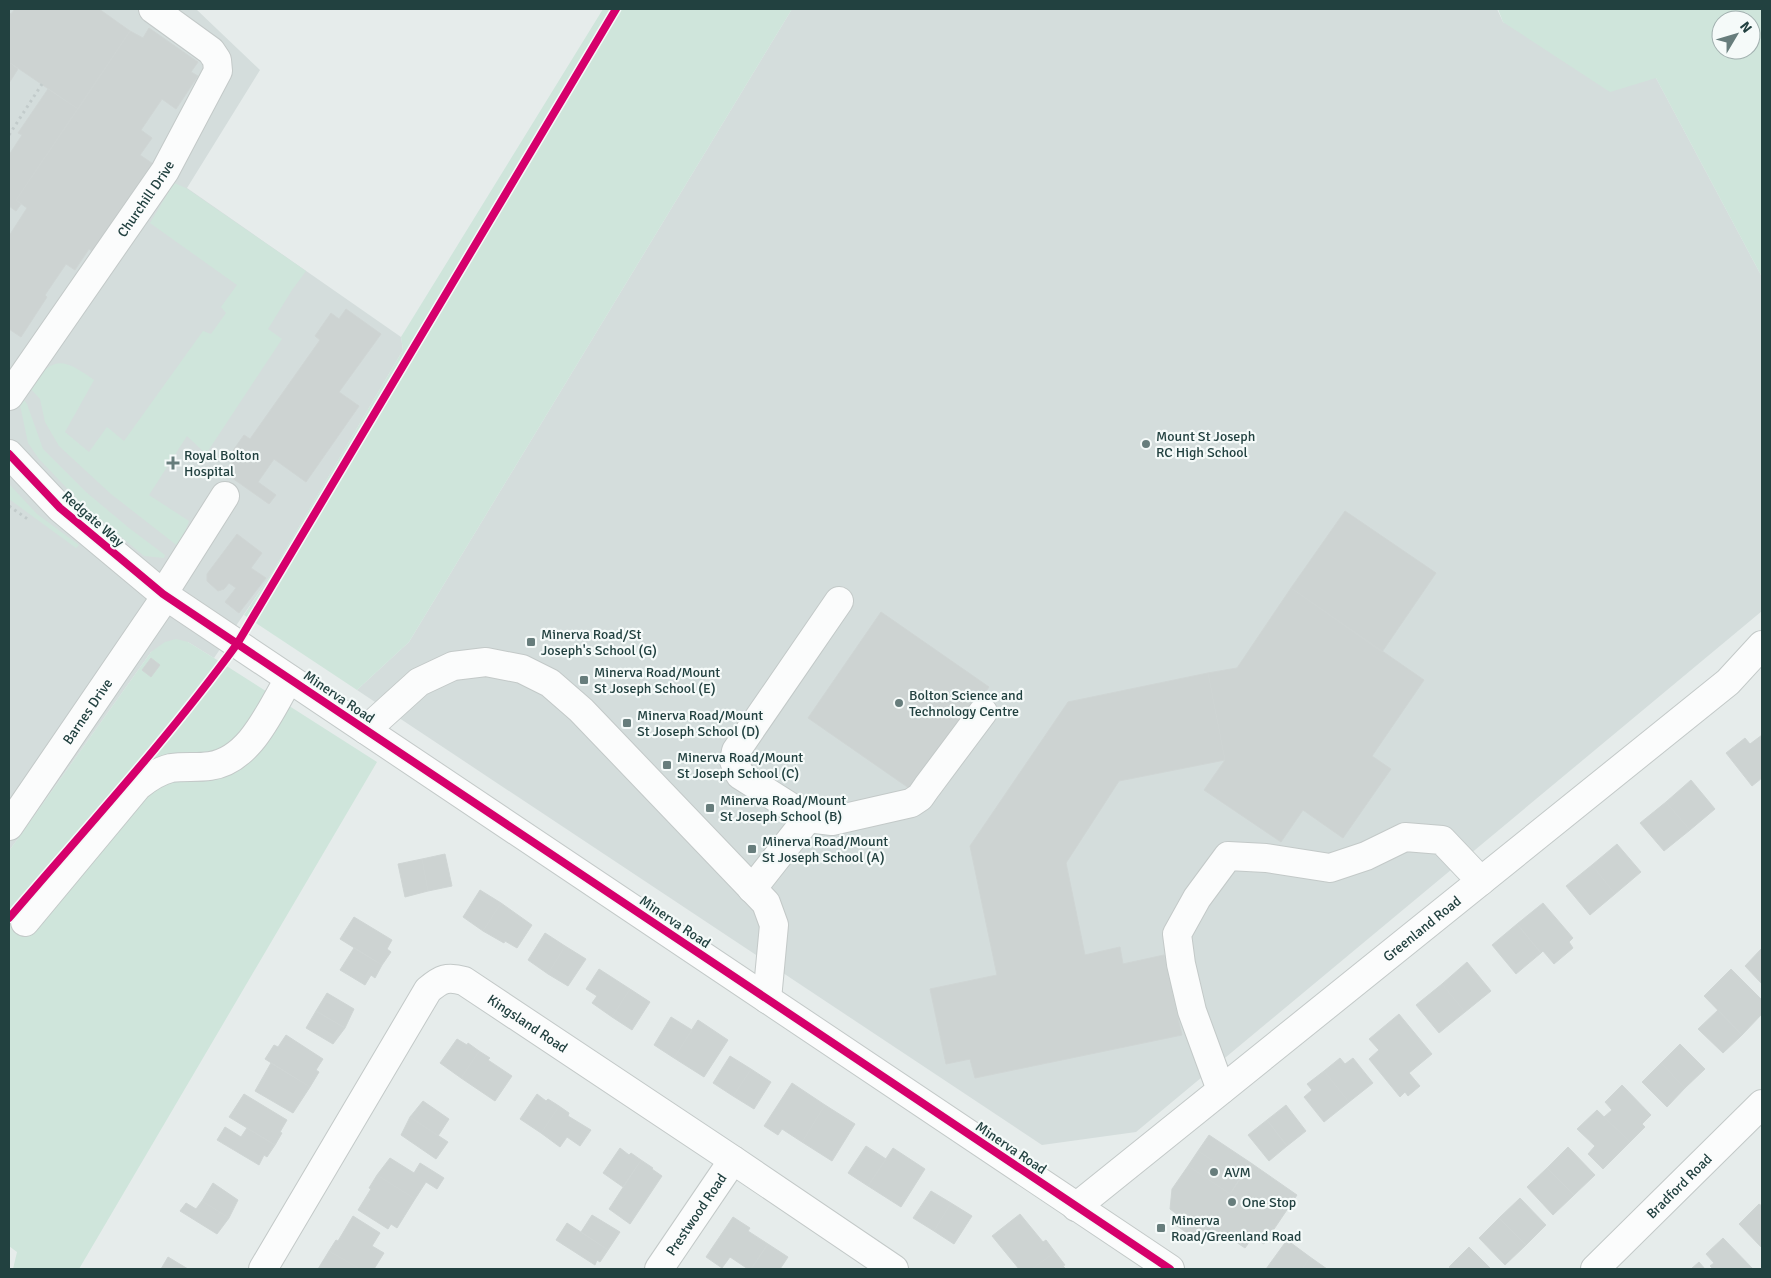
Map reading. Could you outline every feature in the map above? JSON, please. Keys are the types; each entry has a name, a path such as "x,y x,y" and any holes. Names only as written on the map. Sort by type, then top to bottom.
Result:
{"street":[{"name":"Churchill Drive","path":"9,396 165,171 218,71 217,60 211,50 153,9"},
{"name":"Redgate Way","path":"9,454 60,508 165,595"},
{"name":"Barnes Drive","path":"9,826 165,595 225,496"},
{"name":"Minerva Road","path":"165,595 1076,1207 1158,1266"},
{"path":"838,601 736,751 734,761 740,776 808,818 832,821 911,803 920,797 983,712"},
{"name":"Greenland Road","path":"1076,1207 1728,682 1762,645"},
{"path":"366,730 419,682 453,666 486,662 522,668 550,683 581,710 766,903 774,925 766,999"},
{"path":"25,922 138,786 152,775 172,768 210,766 224,762 241,750 256,734 289,679"},
{"path":"752,889 808,818"},
{"path":"1221,1090 1192,1011 1181,964 1177,934 1197,898 1228,856 1266,858 1330,868 1366,856 1405,837 1442,840 1481,881"},
{"name":"Kingsland Road","path":"263,1269 428,990 439,981 452,978 464,981 734,1160 894,1269"},
{"name":"Bradford Road","path":"1596,1269 1762,1104"},
{"name":"Prestwood Road","path":"659,1269 734,1160"}],"path":[{"path":"9,135 42,84"}],"shaded area":[{"name":"Royal Bolton Hospital","path":"9,9 196,9 260,70 187,188 401,337 403,350 270,576 214,658 188,642 151,652 9,851"},
{"name":"Mount St Joseph RC High School","path":"792,9 1497,9 1503,22 1656,78 1762,277 1762,611 1136,1132 1042,1145 357,690 409,642"}],"green space":[{"path":"603,9 792,9 409,642 357,690 244,615 270,576 403,350 401,337"},
{"path":"1498,9 1762,9 1762,277 1656,78 1610,92 1503,22"},
{"path":"174,183 186,188 306,271 268,329 282,339 206,454 187,436 149,495 189,521 179,547 111,494 59,446 45,422 40,399 30,388 45,369 52,365 59,363 67,364 75,368 94,380 65,432 89,452 107,427 124,441 203,331 211,334 226,313 221,307 237,285 150,223"},
{"path":"24,400 43,449 86,492 165,555 164,558 144,556 82,504 39,459 28,443 20,405"},
{"path":"9,484 37,514 79,545 76,548 9,499"},
{"path":"176,639 188,642 377,762 79,1269 13,1269 17,1252 9,1246 9,851 151,652 165,642"}],"building":[{"path":"15,9 99,9 130,31 78,109 9,62 9,13 11,14"},
{"path":"149,28 198,62 191,72 198,76 176,109 162,99 141,130 152,138 140,155 159,168 99,256 89,249 75,270 66,264 45,295 47,297 21,337 9,329 9,236 27,208 16,200 130,31 143,38"},
{"path":"9,62 18,69 9,83"},
{"path":"48,89 78,109 16,200 21,204 16,211 9,206 9,155 22,135 18,133"},
{"path":"346,309 381,334 339,392 359,406 306,482 274,459 258,482 276,495 269,504 225,473 232,463 227,459 244,435 250,439 320,340 315,336 331,313 339,319"},
{"path":"1345,511 1436,573 1382,652 1291,588"},
{"path":"237,534 262,553 251,568 266,578 239,613 225,602 236,588 229,583 224,589 218,591 207,581 207,574"},
{"path":"1291,588 1424,680 1372,756 1391,769 1343,838 1303,810 1281,842 1204,790 1225,760 1208,673 1237,668"},
{"name":"Bolton Science and Technology Centre","path":"881,612 989,687 916,793 808,718"},
{"path":"151,658 160,665 151,677 142,670"},
{"path":"1208,673 1225,760 1119,781 1066,863 1085,955 1120,947 1123,964 1164,955 1182,1035 975,1078 970,1059 946,1064 930,989 997,975 970,846 1068,702"},
{"path":"1762,735 1762,778 1752,786 1726,753 1745,738 1750,744"},
{"path":"1691,780 1715,809 1690,830 1666,802"},
{"path":"1666,802 1690,830 1664,851 1640,823"},
{"path":"1617,844 1641,872 1615,894 1592,865"},
{"path":"445,854 452,886 428,891 422,859"},
{"path":"422,859 428,891 405,897 398,864"},
{"path":"1592,865 1615,894 1590,915 1566,886"},
{"path":"480,890 501,903 483,931 463,917"},
{"path":"501,903 532,925 517,948 483,931"},
{"path":"1543,903 1573,938 1569,942 1573,948 1554,964 1543,951 1541,953 1517,924"},
{"path":"354,917 392,940 387,949 391,952 382,965 340,939"},
{"path":"1517,924 1541,953 1516,974 1492,945"},
{"path":"545,933 565,946 548,974 528,960"},
{"path":"565,946 586,959 568,986 548,974"},
{"path":"354,948 382,965 375,978 371,975 365,985 340,970"},
{"path":"1762,948 1762,984 1745,966"},
{"path":"1467,962 1491,991 1465,1012 1442,984"},
{"path":"599,969 630,989 612,1017 592,1003 597,996 586,989"},
{"path":"1731,969 1762,1000 1762,1014 1742,1035 1704,996"},
{"path":"1442,984 1465,1012 1439,1033 1416,1005"},
{"path":"630,989 650,1002 632,1030 612,1017"},
{"path":"327,993 354,1009 345,1028 316,1011"},
{"path":"1718,1010 1742,1035 1723,1053 1698,1029"},
{"path":"316,1011 345,1028 333,1044 306,1028"},
{"path":"1399,1014 1432,1054 1409,1073 1420,1086 1408,1096 1405,1092 1400,1097 1369,1059 1379,1050 1369,1039"},
{"path":"671,1017 692,1030 674,1058 654,1045"},
{"path":"698,1020 728,1040 704,1077 674,1058"},
{"path":"286,1035 323,1059 316,1070 319,1072 310,1087 265,1059 274,1045 278,1047"},
{"path":"457,1039 467,1045 468,1043 479,1051 461,1078 440,1063"},
{"path":"1680,1044 1705,1069 1685,1088 1661,1063"},
{"path":"479,1051 490,1058 488,1060 512,1076 495,1101 461,1078"},
{"path":"730,1056 751,1069 733,1096 713,1083"},
{"path":"1340,1058 1345,1064 1353,1058 1373,1083 1349,1102 1324,1071"},
{"path":"271,1063 310,1087 293,1113 255,1091"},
{"path":"1661,1063 1685,1088 1667,1107 1642,1082"},
{"path":"751,1069 771,1082 754,1109 733,1096"},
{"path":"1324,1071 1349,1102 1324,1122 1304,1097 1312,1090 1307,1084"},
{"path":"792,1083 825,1105 802,1142 782,1129 778,1135 764,1126"},
{"path":"1622,1085 1651,1115 1642,1124 1645,1127 1630,1142 1604,1117 1612,1110 1605,1102"},
{"path":"244,1094 287,1120 275,1145 229,1117"},
{"path":"537,1094 546,1101 548,1099 559,1106 541,1133 520,1119"},
{"path":"423,1101 449,1119 438,1136 410,1117"},
{"path":"825,1105 855,1124 832,1161 802,1142"},
{"path":"1286,1105 1306,1131 1287,1146 1267,1120"},
{"path":"559,1106 569,1113 568,1116 591,1130 580,1146 567,1137 560,1147 541,1133"},
{"path":"1597,1110 1630,1142 1603,1169 1588,1154 1595,1146 1577,1129"},
{"path":"410,1117 448,1142 436,1159 401,1135"},
{"path":"1267,1120 1287,1146 1269,1161 1248,1135"},
{"path":"225,1127 241,1137 247,1128 275,1145 267,1157 264,1155 259,1165 217,1140"},
{"path":"1209,1135 1251,1163 1240,1178 1198,1151"},
{"path":"866,1146 886,1159 868,1186 848,1173"},
{"path":"1568,1147 1595,1175 1574,1195 1547,1168"},
{"path":"620,1148 629,1155 631,1153 641,1160 623,1187 603,1173"},
{"path":"893,1148 925,1169 901,1207 868,1186"},
{"name":"AVM","path":"1198,1151 1240,1178 1230,1194 1188,1166"},
{"path":"390,1158 414,1173 420,1163 444,1178 437,1189 426,1182 415,1199 377,1175"},
{"path":"641,1160 662,1176 630,1224 609,1209"},
{"name":"One Stop","path":"1251,1163 1297,1195 1264,1244 1253,1237 1245,1248 1221,1232 1216,1240 1200,1229 1194,1238 1173,1223 1178,1215 1170,1209 1172,1189 1188,1166 1230,1194"},
{"path":"1547,1168 1574,1195 1553,1215 1527,1187"},
{"path":"377,1175 415,1199 397,1228 391,1224 388,1229 358,1210"},
{"path":"213,1183 238,1200 229,1218 202,1201"},
{"path":"931,1191 951,1203 934,1231 913,1218"},
{"path":"1520,1198 1546,1225 1526,1245 1499,1218"},
{"path":"202,1201 229,1218 217,1234 180,1211 186,1203 196,1209"},
{"path":"951,1203 972,1216 954,1244 934,1231"},
{"path":"1759,1204 1762,1206 1762,1248 1739,1224"},
{"path":"1020,1214 1043,1242 1046,1240 1055,1252 1032,1269 1019,1269 992,1236"},
{"path":"592,1215 620,1232 608,1250 581,1232"},
{"path":"353,1216 380,1233 372,1246 384,1253 374,1269 360,1269 329,1251 336,1240 338,1241"},
{"path":"733,1217 750,1228 748,1231 768,1244 751,1269 730,1257 722,1268 706,1257"},
{"path":"1499,1218 1526,1245 1505,1265 1479,1238"},
{"path":"567,1223 608,1250 600,1262 597,1260 595,1265 556,1240"},
{"path":"1723,1238 1753,1269 1713,1269 1710,1266 1714,1263 1706,1254"},
{"path":"1287,1240 1310,1257 1302,1269 1266,1269"},
{"path":"768,1244 788,1257 780,1269 751,1269"},
{"path":"1469,1247 1491,1269 1452,1269 1449,1267"},
{"path":"329,1251 360,1269 318,1269"},
{"path":"1055,1252 1066,1269 1032,1269"},
{"path":"168,1257 188,1269 161,1269"},
{"path":"1310,1257 1327,1269 1302,1269"},
{"path":"1699,1262 1705,1269 1691,1269"}],"cycle path":[{"path":"9,918 183,715 237,644 616,9"},
{"path":"9,454 60,508 163,594 1170,1269"}],"place":[{"name":"Mount St Joseph RC High School","path":"1146,444"},
{"name":"Royal Bolton Hospital","path":"173,463"},
{"name":"Minerva Road/St Joseph's School (G)","path":"531,642"},
{"name":"Minerva Road/Mount St Joseph School (E)","path":"584,680"},
{"name":"Bolton Science and Technology Centre","path":"899,703"},
{"name":"Minerva Road/Mount St Joseph School (D)","path":"627,723"},
{"name":"Minerva Road/Mount St Joseph School (C)","path":"667,765"},
{"name":"Minerva Road/Mount St Joseph School (B)","path":"710,808"},
{"name":"Minerva Road/Mount St Joseph School (A)","path":"752,849"},
{"name":"AVM","path":"1214,1172"},
{"name":"One Stop","path":"1232,1202"},
{"name":"Minerva Road/Greenland Road","path":"1161,1228"}]}
